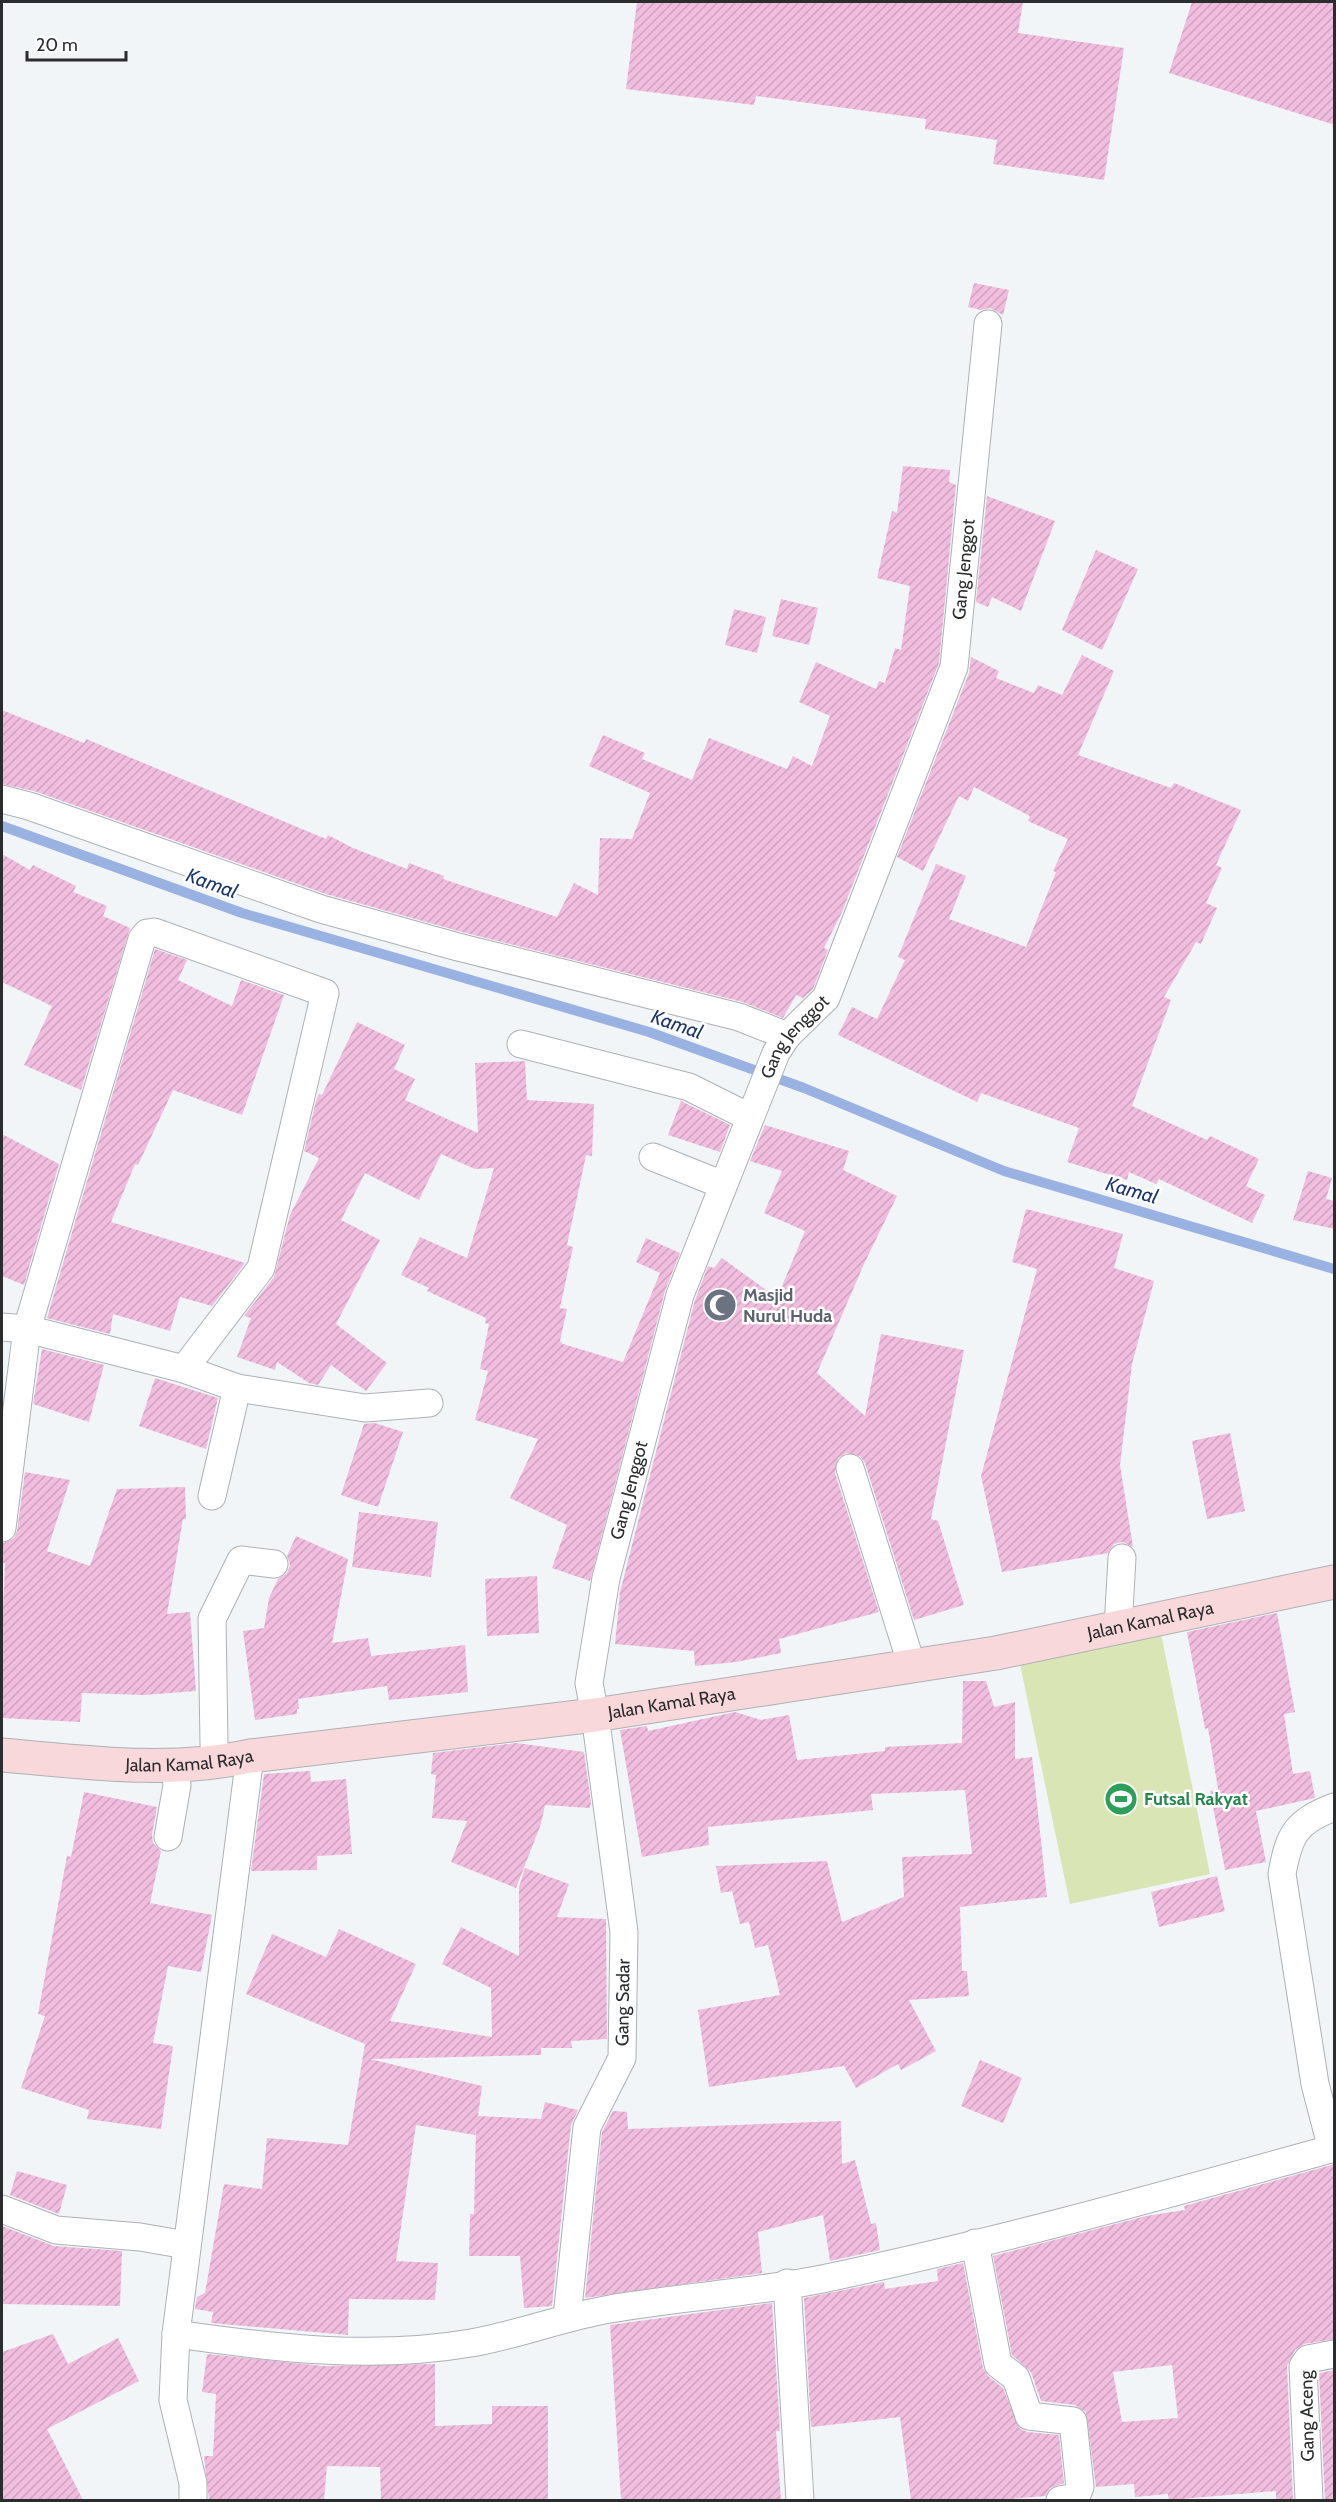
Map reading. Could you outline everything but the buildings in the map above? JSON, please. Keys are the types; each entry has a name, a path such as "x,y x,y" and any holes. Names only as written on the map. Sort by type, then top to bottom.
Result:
{"main road":[{"name":"Jalan Kamal Raya","path":"2,1755 117,1766 218,1763 249,1756 596,1715 996,1653 1335,1582"}],"street":[{"name":"Gang Jenggot","path":"596,1715 589,1683 606,1578 680,1295 753,1107 781,1044 826,998 954,667 988,324"},
{"path":"2,800 29,806 321,909 458,947 739,1017 781,1044"},
{"path":"2,1528 14,1328 142,939 147,933 154,932 325,993 261,1268 184,1369"},
{"path":"521,1044 689,1087 753,1107"},
{"path":"653,1157 723,1185"},
{"path":"14,1328 184,1369 237,1388 365,1408 429,1403"},
{"path":"212,1496 237,1388"},
{"path":"850,1468 912,1666"},
{"path":"1118,1628 1122,1558"},
{"path":"218,1763 214,1744 212,1619 241,1560 274,1564"},
{"name":"Gang Sadar","path":"567,2317 587,2127 622,2058 624,1932 596,1715"},
{"path":"193,2500 193,2483 173,2400 176,2334 249,1756"},
{"path":"168,1837 177,1785 175,1765"},
{"path":"176,2334 279,2349 354,2353 472,2343 567,2317 819,2279 975,2243 1333,2148 1315,2084 1282,1874 1292,1835 1313,1815 1335,1807"},
{"path":"2,2209 56,2230 140,2237 186,2244"},
{"path":"975,2243 998,2364 1016,2378 1029,2416 1073,2421 1080,2487 1076,2497 1060,2500"},
{"path":"787,2283 800,2500"},
{"name":"Gang Aceng","path":"1309,2500 1303,2366 1308,2359 1335,2354"}],"green space":[{"name":"Futsal Rakyat","path":"1160,1629 1210,1874 1070,1904 1019,1659"}],"waterway":[{"name":"Kamal","path":"2,826 242,913 649,1032 804,1088 1004,1171 1334,1269"}],"place":[{"name":"Masjid Nurul Huda","path":"720,1305"},
{"name":"Futsal Rakyat","path":"1121,1799"}]}
